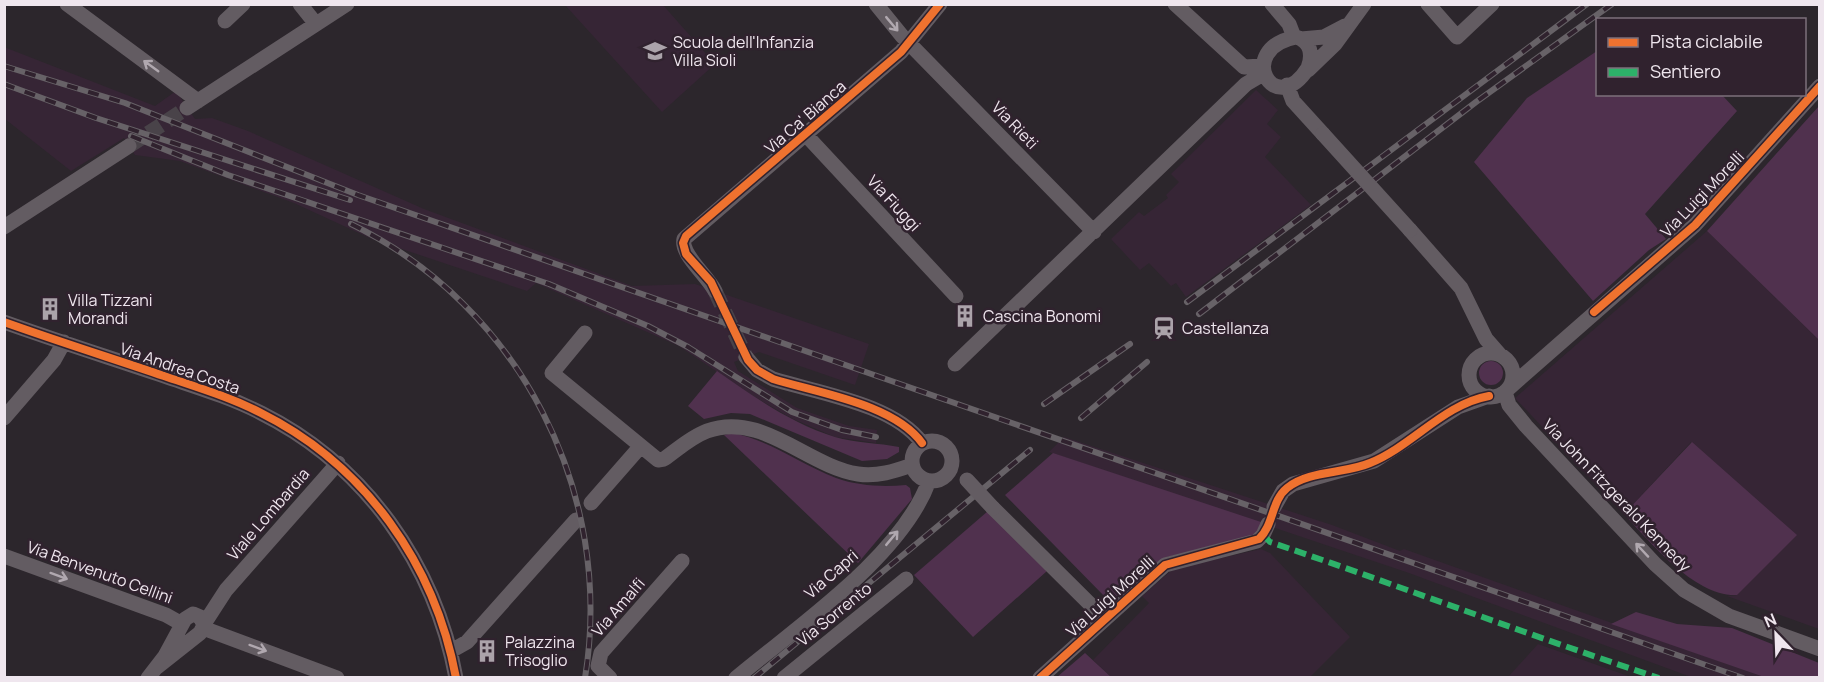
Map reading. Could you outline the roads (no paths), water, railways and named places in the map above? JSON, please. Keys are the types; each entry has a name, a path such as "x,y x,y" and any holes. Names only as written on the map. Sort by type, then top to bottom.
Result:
{"street":[{"path":"66,4 193,105 347,4"},
{"path":"225,21 243,4"},
{"path":"300,4 316,24"},
{"name":"Via Rieti","path":"876,4 909,43 1094,232"},
{"name":"Via Ca' Bianca","path":"715,291 705,273 685,252 683,243 686,236 806,135 909,43 940,4"},
{"path":"1175,4 1245,68 1263,70"},
{"path":"1272,4 1310,52 1306,71"},
{"path":"1263,70 1271,84 1287,85 1299,79 1330,49 1364,4"},
{"path":"1428,4 1457,37 1492,4"},
{"path":"955,364 1263,70 1276,45 1298,38 1324,37 1347,25"},
{"path":"1274,507 1283,491 1293,484 1374,461 1458,407 1507,389 1513,374 1504,358 1486,339 1461,288 1293,101 1287,85"},
{"name":"Via Luigi Morelli","path":"1507,389 1695,225 1820,86"},
{"name":"Via Fiuggi","path":"806,135 956,296"},
{"path":"4,227 129,146"},
{"name":"Via Andrea Costa","path":"4,322 248,407 308,440 338,463 372,498 404,540 433,601 451,651 456,678"},
{"path":"1478,323 1479,340 1475,360 1470,370 1471,383 1476,390 1489,396"},
{"path":"585,333 552,373 640,447 661,460 705,432 736,427 758,431 854,473 881,474 912,465"},
{"path":"4,418 50,365 64,342"},
{"path":"1475,360 1487,353 1504,358 1531,361 1543,356"},
{"path":"746,357 757,370 774,379 885,414 910,429 922,443"},
{"path":"1458,407 1471,383"},
{"name":"Via John Fitzgerald Kennedy","path":"1507,389 1509,405 1526,426 1655,564 1684,590 1729,616 1820,649"},
{"path":"936,441 948,447 952,467 945,477 929,481 918,476 912,465 914,453 922,443 936,441"},
{"path":"591,503 640,447"},
{"name":"Viale Lombardia","path":"153,672 338,463"},
{"path":"952,467 1105,619"},
{"name":"Via Capri","path":"736,678 869,566 917,508 929,481"},
{"path":"451,651 471,638 576,520"},
{"name":"Via Luigi Morelli","path":"1040,678 1169,562 1257,541 1268,524"},
{"name":"Via Benvenuto Cellini","path":"4,556 337,678"},
{"name":"Via Amalfi","path":"610,678 598,666 601,653 682,561"},
{"name":"Via Sorrento","path":"784,678 906,579"}],"tunnel":[{"path":"129,146 187,108"},
{"path":"715,291 746,357"}],"railway":[{"path":"1187,302 1587,4"},
{"path":"1199,314 1476,102 1612,4"},
{"path":"4,66 125,103 358,195 1743,678"},
{"path":"4,84 96,118 350,200"},
{"path":"131,136 228,175 549,284 648,326 688,347 792,412 842,430 876,437"},
{"path":"351,224 411,259 463,304 507,355 543,412 569,475 585,541 590,609 585,678"},
{"path":"1044,404 1130,344"},
{"path":"1081,418 1147,362"},
{"path":"754,678 1030,450"}],"place":[{"name":"Scuola dell'Infanzia Villa Sioli","path":"655,51"},
{"name":"Villa Tizzani Morandi","path":"50,309"},
{"name":"Cascina Bonomi","path":"965,316"},
{"name":"Castellanza","path":"1164,328"},
{"name":"Palazzina Trisoglio","path":"487,651"}]}
